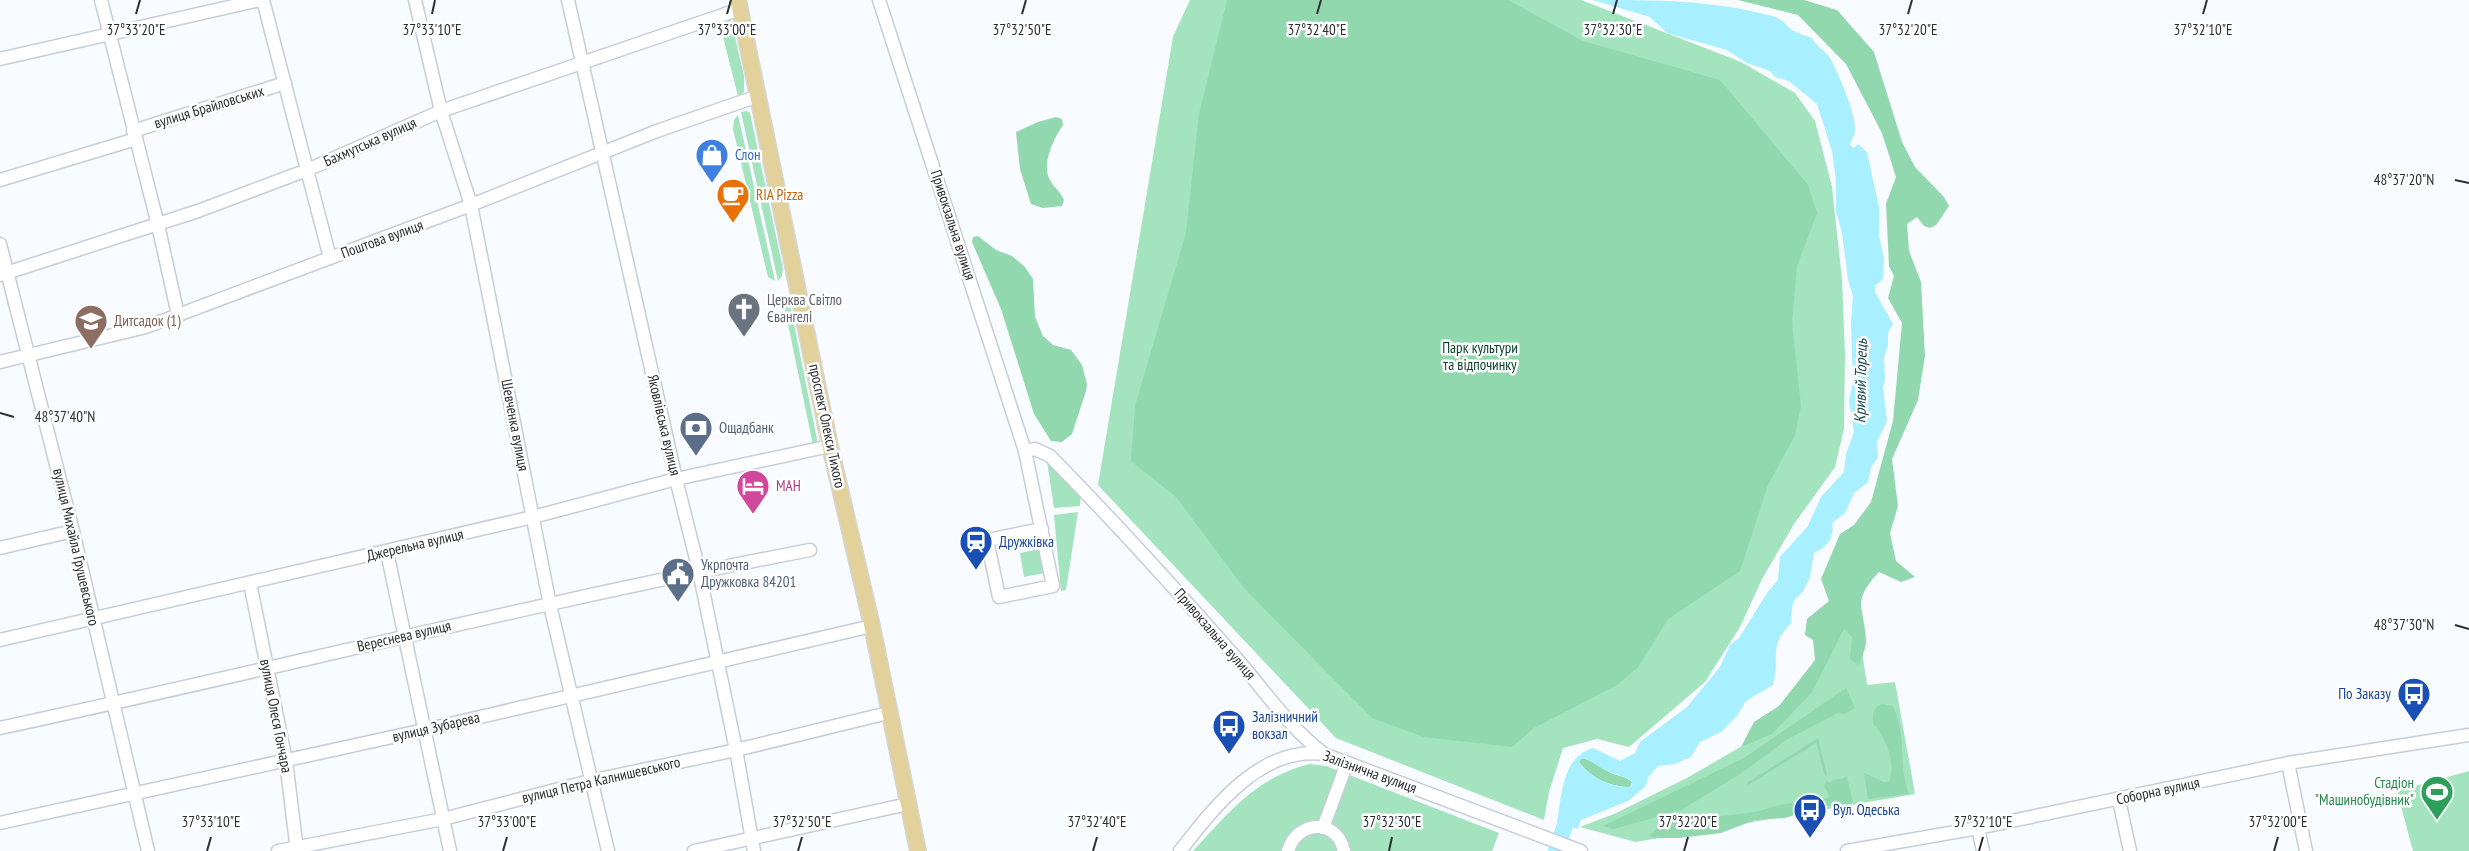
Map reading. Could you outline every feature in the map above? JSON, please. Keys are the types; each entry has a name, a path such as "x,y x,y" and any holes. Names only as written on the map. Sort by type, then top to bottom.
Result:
{"main road":[{"name":"проспект Олекси Тихого","path":"739,4 830,446 872,626 918,851"}],"street":[{"path":"101,0 158,225 178,315"},
{"path":"0,59 262,0 330,258"},
{"name":"Шевченка вулиця","path":"415,0 441,111 471,205 550,605 608,851"},
{"name":"Яковлівська вулиця","path":"568,0 676,479 699,571 736,750 754,851"},
{"name":"Привокзальна вулиця","path":"879,0 1025,450 1042,529 1053,586 999,597 987,540 1042,529"},
{"name":"Бахмутська вулиця","path":"4,274 158,225 307,170 441,111 739,4"},
{"name":"вулиця Брайловських","path":"0,180 285,83"},
{"name":"Поштова вулиця","path":"0,362 146,327 471,205 657,131 758,96"},
{"name":"вулиця Михайла Грушевського","path":"0,244 4,274 29,355 73,531 148,851"},
{"name":"Джерельна вулиця","path":"0,640 387,552 533,517 676,479 830,446"},
{"name":"Привокзальна вулиця","path":"1025,450 1035,449 1050,456 1064,470 1152,562 1244,666 1300,736 1324,754"},
{"path":"0,548 73,531"},
{"name":"Вереснева вулиця","path":"0,728 699,571 810,550"},
{"path":"387,552 450,851"},
{"name":"вулиця Олеся Гончара","path":"250,583 286,761 297,849"},
{"name":"вулиця Зубарева","path":"0,823 424,730 872,626"},
{"name":"вулиця Петра Калнишевського","path":"278,851 443,819 590,781 736,750 888,712"},
{"name":"Соборна вулиця","path":"1847,851 2119,800 2288,763 2469,735"},
{"name":"Залізнична вулиця","path":"1180,851 1220,802 1238,785 1268,765 1295,754 1313,752 1324,754 1581,851"},
{"path":"1323,828 1347,763"},
{"path":"2288,763 2306,851"},
{"path":"2119,800 2130,851"},
{"path":"694,851 908,804"},
{"path":"1288,851 1291,843 1304,829 1323,828 1338,837 1344,851"},
{"path":"1978,828 1983,851"}],"green space":[{"name":"Парк культури та відпочинку","path":"1190,0 1581,0 1741,62 1795,93 1815,121 1832,187 1842,280 1845,354 1844,429 1835,467 1794,524 1762,579 1740,627 1705,682 1629,747 1597,739 1563,748 1549,792 1544,820 1336,738 1098,485 1173,37"},
{"name":"Парк культури та відпочинку","path":"1227,0 1508,0 1583,41 1720,80 1808,185 1817,213 1797,266 1792,323 1801,406 1795,435 1768,485 1740,571 1668,619 1638,667 1617,685 1534,728 1512,747 1424,737 1372,718 1244,588 1176,497 1131,461 1135,406 1186,233 1199,114"},
{"path":"1738,0 1804,0 1837,10 1874,52 1902,142 1915,167 1944,197 1949,206 1936,225 1930,228 1924,226 1917,217 1907,224 1909,251 1921,282 1925,356 1918,400 1892,459 1898,506 1890,533 1896,561 1915,577 1901,582 1879,572 1870,582 1862,599 1866,642 1859,665 1850,659 1852,637 1844,629 1812,692 1772,734 1741,747 1754,722 1779,706 1815,660 1813,640 1805,635 1807,619 1829,601 1821,579 1840,534 1854,525 1871,502 1893,421 1902,323 1888,298 1894,276 1889,266 1886,204 1896,177 1882,133 1846,64 1798,15"},
{"path":"731,20 744,76 744,92 738,96 719,21"},
{"path":"741,112 750,113 783,269 778,281"},
{"path":"738,115 775,281 768,277 733,129 734,120"},
{"path":"1056,117 1062,119 1063,125 1050,151 1047,166 1052,183 1064,200 1062,206 1043,208 1031,204 1020,169 1016,132"},
{"path":"978,236 996,250 1012,256 1025,267 1033,279 1035,317 1043,336 1053,345 1071,350 1082,365 1087,384 1086,391 1072,434 1062,442 1051,441 1034,414 1001,309 972,242 973,237"},
{"path":"782,295 789,299 817,439 816,444 813,445"},
{"path":"1047,461 1081,493 1080,506 1054,508"},
{"path":"1078,512 1066,590 1061,591 1054,515"},
{"path":"1040,549 1045,573 1024,577 1020,553"},
{"path":"1857,618 1867,685 1895,682 1915,794 1636,842 1580,827 1614,814 1687,778 1756,738 1812,685 1836,622"},
{"path":"1846,688 1855,708 1845,714 1838,713 1786,740 1740,774 1681,810 1614,829 1603,826 1744,758"},
{"path":"1882,704 1893,706 1898,718 1905,783 1909,794 1868,799 1864,773 1884,782 1889,782 1891,774 1888,751 1873,723 1875,709"},
{"path":"1818,738 1827,775 1825,776 1816,743 1748,785 1747,783"},
{"path":"1582,758 1630,780 1632,782 1630,787 1615,785 1595,777 1579,762"},
{"path":"1310,764 1326,766 1499,833 1492,851 1193,851 1232,810 1259,787 1291,770"},
{"name":"Стадіон \"Машинобудівник\"","path":"2469,771 2469,851 2413,851 2397,791"},
{"path":"1847,777 1853,802 1848,805 1824,806 1785,818 1755,820 1721,833 1679,838 1649,836 1657,828 1673,822 1756,812 1779,805 1824,799 1830,797 1824,786 1826,781 1831,783 1831,781"}],"water":[{"path":"1593,0 1705,4 1772,16 1794,31 1812,38 1828,55 1852,111 1855,132 1850,145 1854,148 1858,144 1867,152 1879,207 1879,236 1884,259 1883,279 1875,286 1875,292 1893,324 1888,333 1888,345 1884,357 1883,388 1887,421 1877,442 1878,458 1871,467 1868,482 1854,493 1845,513 1832,523 1833,528 1829,541 1814,553 1810,577 1803,592 1795,599 1791,623 1779,639 1773,685 1746,701 1737,716 1721,732 1700,742 1691,757 1675,764 1658,766 1649,776 1645,787 1628,801 1581,820 1578,829 1557,822 1562,789 1569,768 1583,753 1593,748 1620,761 1635,753 1640,742 1687,707 1720,667 1730,645 1739,638 1767,593 1778,580 1780,557 1808,526 1821,497 1844,472 1846,454 1854,432 1849,400 1853,383 1851,323 1853,296 1836,211 1836,181 1832,151 1817,104 1789,81 1775,77 1770,71 1747,63 1727,50 1667,33 1650,17","holes":["1582,758 1630,780 1631,787 1616,786 1595,777 1579,762"]}],"waterway":[{"name":"Кривий Торець","path":"1556,851 1568,817 1576,805"}],"place":[{"name":"Слон","path":"712,184"},
{"name":"RIA Pizza","path":"733,224"},
{"name":"Церква Світло Євангелі","path":"744,338"},
{"name":"Дитсадок (1)","path":"91,350"},
{"name":"Ощадбанк","path":"696,457"},
{"name":"МАН","path":"753,515"},
{"name":"Дружківка","path":"976,571"},
{"name":"Укрпочта Дружковка 84201","path":"678,603"},
{"name":"По Заказу","path":"2414,723"},
{"name":"Залізничний вокзал","path":"1229,755"},
{"name":"Стадіон \"Машинобудівник\"","path":"2437,821"},
{"name":"Вул. Одеська","path":"1810,839"}]}
